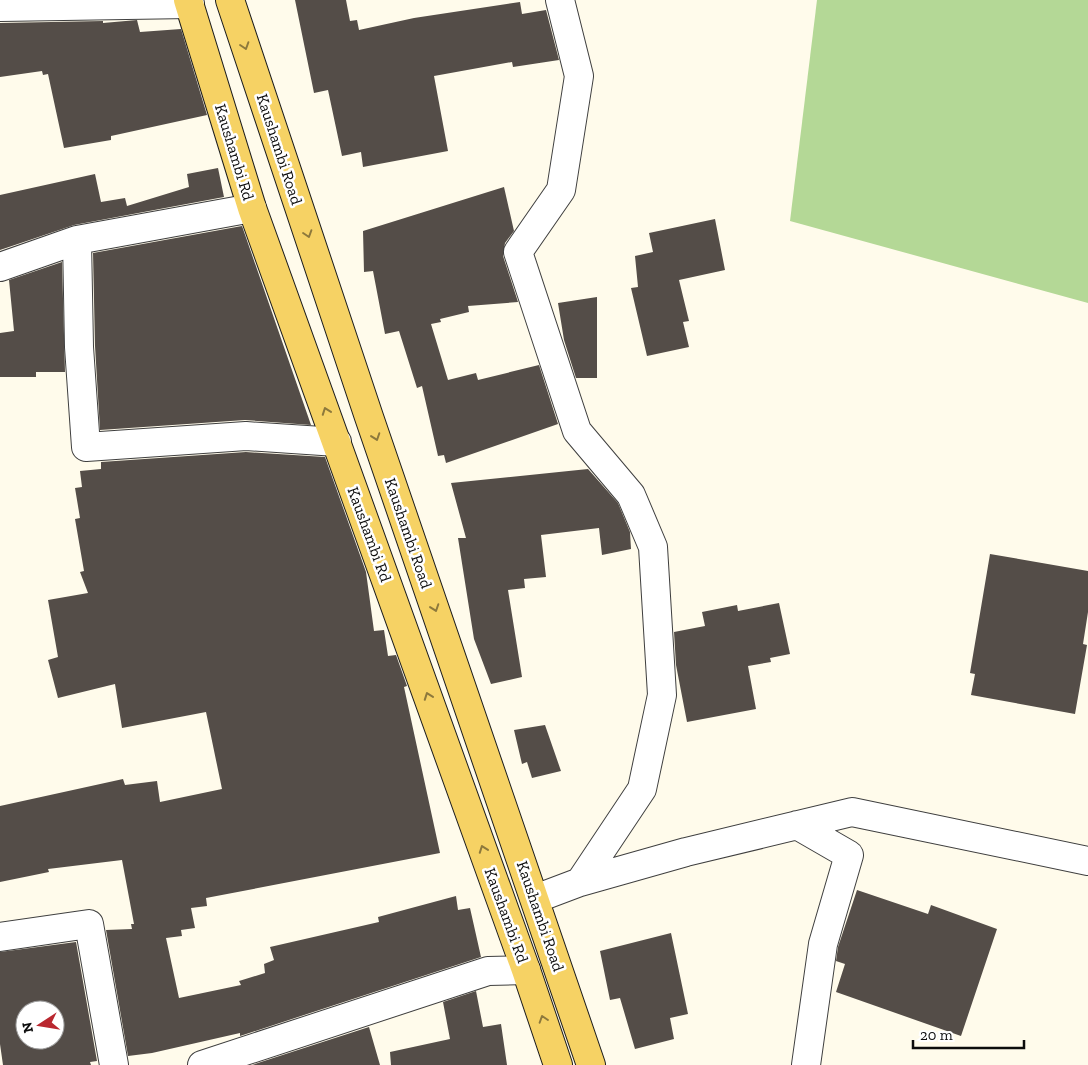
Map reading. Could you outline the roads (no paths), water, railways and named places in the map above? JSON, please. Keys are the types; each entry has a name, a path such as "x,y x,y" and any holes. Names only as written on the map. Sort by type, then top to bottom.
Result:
{"main road":[{"name":"Kaushambi Road","path":"230,0 369,417 591,1065"},
{"name":"Kaushambi Rd","path":"189,2 252,208 526,970 558,1065"}],"street":[{"path":"560,0 579,76 561,190 518,252 577,430 631,495 653,548 662,695 642,789 580,882"},
{"path":"0,7 189,2"},
{"path":"0,267 77,240 252,208"},
{"path":"77,240 79,347 86,447 246,436 337,442"},
{"path":"535,899 580,882 686,852 852,812 1088,862"},
{"path":"797,825 849,855 823,944 806,1065"},
{"path":"0,937 90,924 114,1065"},
{"path":"202,1065 488,971 526,970"}]}
